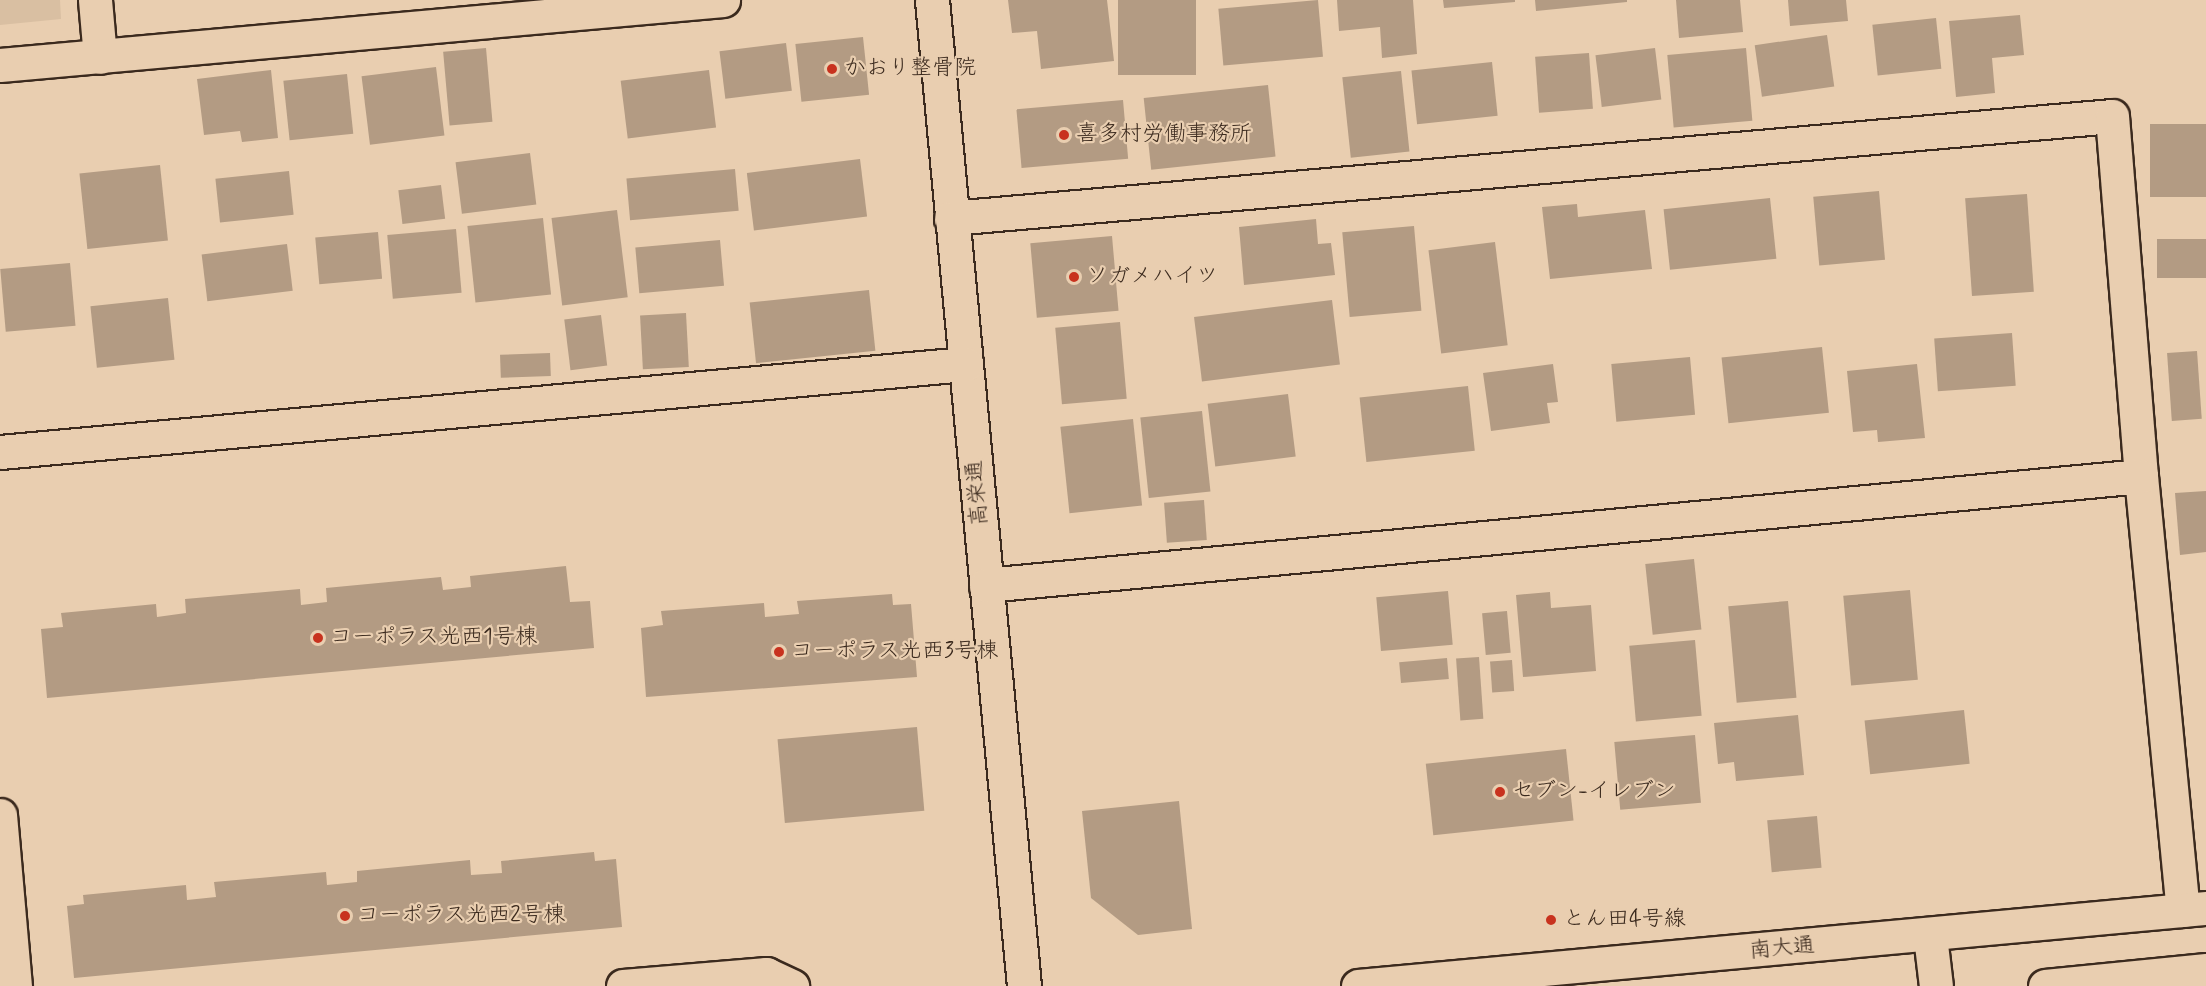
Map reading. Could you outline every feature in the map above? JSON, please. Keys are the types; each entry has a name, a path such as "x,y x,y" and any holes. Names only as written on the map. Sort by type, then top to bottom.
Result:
{"street":[{"path":"96,0 100,57"},
{"path":"0,65 723,0"},
{"name":"高栄通","path":"932,0 1024,986"},
{"path":"951,218 2112,116 2141,476 2194,909"},
{"path":"0,452 966,364"},
{"path":"986,585 2141,476"},
{"path":"0,815 15,986"},
{"name":"南大通","path":"1359,986 1930,936 2194,909"},
{"path":"1930,936 1936,986"},
{"path":"2045,986 2206,970"},
{"path":"623,986 766,974 792,986"}],"shaded area":[{"path":"0,0 60,0 61,19 0,25"}],"building":[{"path":"1008,0 1107,0 1114,61 1041,69 1037,31 1012,33"},
{"path":"1118,0 1196,0 1196,75 1118,75"},
{"path":"1318,0 1323,57 1223,65 1218,9"},
{"path":"1337,0 1413,0 1417,54 1382,58 1380,27 1339,31"},
{"path":"1443,0 1515,0 1515,2 1444,8"},
{"path":"1535,0 1627,0 1627,2 1536,11"},
{"path":"1676,0 1740,0 1743,32 1679,38"},
{"path":"1788,0 1846,0 1848,21 1790,26"},
{"path":"2020,15 2024,55 1992,58 1995,93 1956,97 1949,21"},
{"path":"1936,18 1941,69 1878,75 1872,25"},
{"path":"1827,35 1834,86 1762,97 1755,45"},
{"name":"かおり整骨院","path":"863,37 869,95 801,102 795,44"},
{"path":"786,43 792,91 725,99 719,51"},
{"path":"486,48 492,122 450,125 443,52"},
{"path":"1655,48 1661,100 1602,107 1595,55"},
{"path":"1746,48 1752,121 1674,128 1667,55"},
{"path":"1589,53 1593,109 1539,113 1535,57"},
{"path":"1492,62 1498,116 1417,124 1411,70"},
{"path":"436,67 444,135 370,145 362,76"},
{"path":"271,70 278,138 242,142 240,131 204,135 197,79"},
{"path":"709,70 716,128 628,138 621,81"},
{"path":"1401,71 1409,152 1351,158 1342,77"},
{"path":"347,74 353,134 290,140 283,81"},
{"path":"1268,85 1276,157 1151,170 1144,98"},
{"path":"1123,100 1128,159 1022,168 1016,109"},
{"path":"2150,124 2206,124 2206,197 2150,197"},
{"path":"530,153 536,205 462,214 456,162"},
{"path":"860,159 867,217 754,230 747,173"},
{"path":"160,165 168,241 87,249 79,173"},
{"path":"735,169 739,211 630,220 626,178"},
{"path":"289,171 294,215 220,222 215,179"},
{"path":"441,185 445,219 402,224 398,190"},
{"path":"1879,191 1885,260 1819,265 1813,197"},
{"path":"2027,194 2034,292 1972,296 1965,198"},
{"path":"1770,198 1776,259 1670,270 1664,209"},
{"path":"1577,204 1578,217 1645,210 1652,269 1550,279 1542,207"},
{"path":"617,210 628,297 562,305 551,218"},
{"path":"543,218 551,295 475,303 467,226"},
{"path":"1316,219 1318,244 1331,243 1335,275 1244,285 1239,227"},
{"path":"1414,226 1421,311 1350,317 1342,232"},
{"path":"456,229 462,293 393,299 387,235"},
{"path":"378,232 382,279 319,284 315,237"},
{"name":"ソガメハイツ","path":"1112,236 1119,311 1037,318 1030,243"},
{"path":"2157,239 2206,239 2206,278 2157,278"},
{"path":"720,240 724,286 639,293 635,247"},
{"path":"1495,242 1508,345 1441,353 1428,250"},
{"path":"287,244 293,291 207,301 202,254"},
{"path":"70,263 75,326 6,332 0,269"},
{"path":"869,290 875,351 756,363 750,303"},
{"path":"168,298 174,360 97,368 90,306"},
{"path":"1332,300 1340,365 1202,381 1194,317"},
{"path":"686,313 689,367 643,369 640,315"},
{"path":"601,315 607,366 570,370 564,320"},
{"path":"1120,322 1127,399 1062,404 1055,328"},
{"path":"2012,333 2016,386 1938,391 1934,338"},
{"path":"1822,347 1829,413 1728,423 1722,358"},
{"path":"2197,351 2202,419 2172,421 2167,353"},
{"path":"550,353 551,376 501,378 500,355"},
{"path":"1690,357 1695,415 1616,422 1611,364"},
{"path":"1553,364 1558,402 1547,403 1550,423 1491,431 1483,373"},
{"path":"1917,364 1925,438 1878,442 1877,430 1853,432 1847,371"},
{"path":"1468,386 1475,451 1366,462 1360,397"},
{"path":"1288,394 1296,457 1215,466 1208,404"},
{"path":"1202,411 1210,492 1149,498 1140,417"},
{"path":"1133,419 1142,506 1069,513 1060,427"},
{"path":"2206,491 2206,552 2180,555 2175,493"},
{"path":"1204,500 1207,540 1167,543 1164,503"},
{"path":"1694,559 1701,630 1653,635 1645,564"},
{"name":"コーポラス光西1号棟","path":"566,566 570,602 590,601 594,648 47,698 41,629 63,627 61,613 156,604 157,617 186,613 185,599 300,589 301,605 327,602 326,588 441,577 443,590 471,587 470,576"},
{"path":"1910,590 1918,680 1851,685 1843,596"},
{"path":"1448,591 1453,645 1381,651 1376,597"},
{"path":"1550,592 1551,608 1591,605 1596,671 1523,677 1516,595"},
{"name":"コーポラス光西3号棟","path":"892,594 893,605 911,604 917,677 646,697 641,628 663,625 661,611 764,603 765,617 799,614 797,601"},
{"path":"1788,601 1796,698 1737,703 1728,606"},
{"path":"1507,611 1511,653 1486,655 1482,613"},
{"path":"1695,640 1702,716 1636,721 1629,646"},
{"path":"1479,657 1483,719 1460,720 1456,659"},
{"path":"1447,658 1449,679 1401,683 1399,662"},
{"path":"1512,660 1514,691 1492,692 1490,662"},
{"path":"1964,710 1970,764 1870,774 1865,720"},
{"path":"1798,715 1804,775 1736,781 1734,762 1718,764 1714,723"},
{"path":"917,727 924,811 785,823 778,739"},
{"path":"1695,735 1701,803 1620,810 1614,742"},
{"name":"セブン-イレブン","path":"1566,749 1574,821 1433,835 1426,764"},
{"path":"1179,801 1192,929 1138,935 1091,898 1082,811"},
{"path":"1817,816 1822,868 1772,872 1767,820"},
{"name":"コーポラス光西2号棟","path":"594,852 595,861 616,859 622,927 74,978 67,906 84,904 83,895 186,885 187,900 216,897 214,882 326,872 327,885 357,882 357,871 470,860 471,875 502,873 501,861"}],"place":[{"name":"かおり整骨院","path":"832,69"},
{"name":"喜多村労働事務所","path":"1064,135"},
{"name":"ソガメハイツ","path":"1074,277"},
{"name":"コーポラス光西1号棟","path":"318,638"},
{"name":"コーポラス光西3号棟","path":"779,652"},
{"name":"セブン-イレブン","path":"1500,792"},
{"name":"コーポラス光西2号棟","path":"345,916"},
{"name":"とん田4号線","path":"1551,920"}]}
